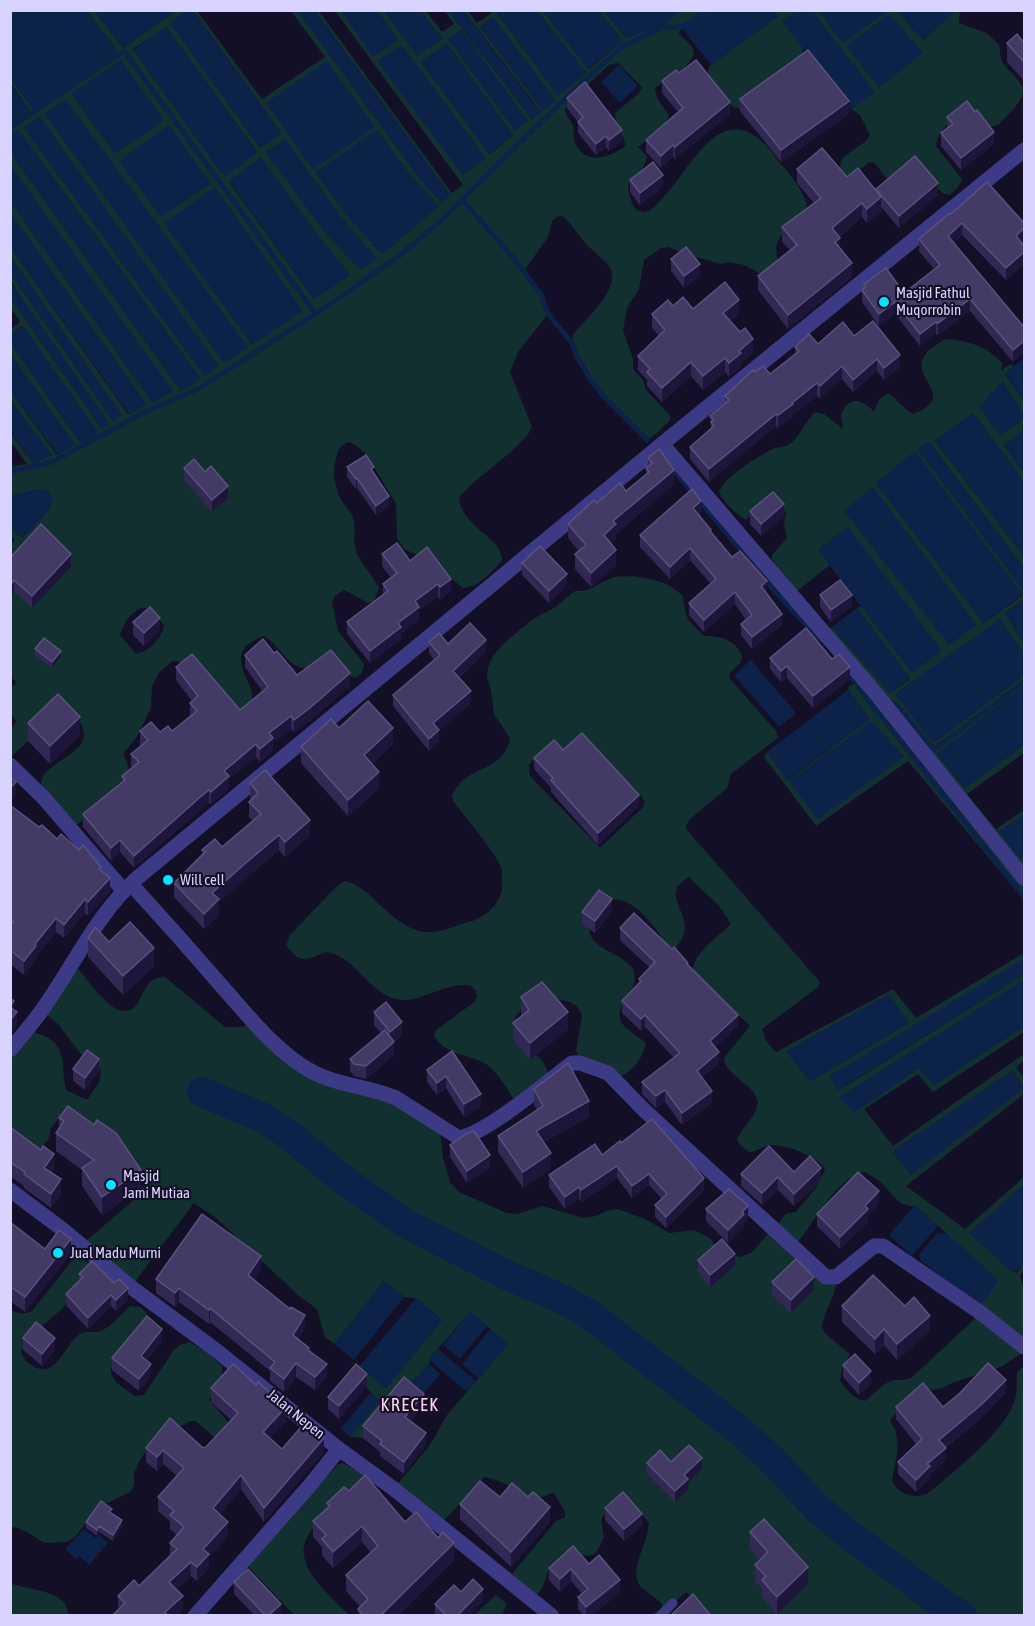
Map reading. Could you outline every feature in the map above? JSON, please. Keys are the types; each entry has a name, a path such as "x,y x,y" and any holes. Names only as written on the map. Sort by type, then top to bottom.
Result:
{"street":[{"path":"10,1050 42,1011 95,928 128,887 662,444 1024,150"},
{"path":"662,444 868,684 1024,879"},
{"path":"10,765 44,797 253,1021 290,1058 310,1071 334,1082 396,1098 459,1138 470,1136 490,1124 572,1063 591,1066 608,1073 644,1110 826,1277 836,1277 874,1246 883,1246 981,1313 1024,1347"},
{"name":"Jalan Nepen","path":"10,1190 62,1228 131,1287 218,1351 552,1616"},
{"path":"195,1616 339,1449"}],"lane":[{"path":"660,1616 673,1603"}],"green space":[{"path":"87,11 95,11 123,48 175,11 187,11 171,23 260,148 281,133 193,11 197,11 262,99 325,57 291,11 298,11 420,179 441,202 450,195 315,11 319,11 452,193 463,185 335,11 341,11 374,56 398,40 377,11 384,11 417,55 442,39 421,11 426,11 442,32 454,24 445,11 449,11 532,119 541,112 464,11 468,11 477,23 491,13 489,11 500,11 497,13 558,95 586,73 537,11 543,11 589,69 623,41 599,11 604,11 626,38 680,11 714,11 679,31 679,34 692,46 694,54 682,70 655,88 657,98 669,115 665,125 638,147 647,156 645,165 629,183 628,189 635,209 644,212 652,208 710,141 724,132 739,130 756,137 774,155 798,185 807,205 779,239 776,250 778,269 764,276 744,265 729,262 721,264 669,247 661,248 644,260 639,289 627,308 623,330 633,359 633,369 643,380 646,390 671,419 647,440 600,392 579,362 574,348 573,335 600,304 611,286 612,277 608,265 569,222 562,216 556,217 552,221 548,237 526,268 527,275 541,294 548,314 518,352 510,372 532,427 510,453 466,489 459,498 467,518 496,545 502,560 480,582 463,588 430,561 404,549 397,538 396,504 367,455 349,442 341,446 335,465 336,488 354,520 357,553 379,588 374,601 368,603 344,590 336,595 332,602 338,631 364,664 362,673 356,678 349,676 332,654 321,656 307,668 294,665 263,636 250,643 243,651 242,667 252,695 253,706 240,711 186,664 171,662 159,673 152,686 151,708 138,735 123,754 128,773 105,801 76,825 46,795 43,791 42,780 47,771 68,756 84,738 82,726 70,711 58,713 11,757 11,730 16,721 10,712 11,689 16,682 11,677 11,545 15,540 11,536 11,529 23,538 36,490 11,496 11,467 27,464 11,442 10,432 33,463 51,455 11,401 11,392 57,455 74,444 11,355 11,344 80,442 22,326 11,334 11,329 20,322 11,308 11,298 102,429 11,281 11,274 113,421 11,257 11,248 128,414 146,404 11,214 11,202 153,403 11,166 11,153 181,391 201,379 18,130 11,135 11,124 30,111 11,84 11,78 33,109 117,51","holes":["493,18 556,101 543,110 480,27","166,27 257,152 224,176 133,49","447,44 513,135 490,154 421,62","618,63 642,87 638,94 615,113 626,146 607,156 593,158 587,156 576,145 573,126 565,109 570,101 609,65","285,140 338,213 361,270 325,232 266,152","260,158 350,275 314,299 229,182","411,176 439,206 383,253 373,245","141,608 148,608 164,626 154,644 136,654 120,635 125,622"]},
{"path":"774,11 799,11 782,21 803,47 801,62 741,109 736,108 726,101 707,77 708,69 778,16"},
{"path":"812,11 819,11 843,42 884,11 897,11 923,40 953,11 958,11 960,13 959,23 987,33 999,45 1003,63 1022,86 1022,96 998,125 988,127 957,116 940,133 936,146 962,179 959,186 949,195 942,193 918,165 892,181 886,178 874,162 868,163 849,179 843,177 839,170 842,158 866,141 870,135 860,115 851,109 874,92"},
{"path":"946,339 984,348 1002,363 1001,371 1010,364 1015,366 1005,374 1024,401 1024,415 1002,381 1000,436 1024,419 1024,430 1004,445 1024,472 1024,482 973,413 935,441 1024,556 1024,568 929,442 918,449 1024,591 1024,599 1005,613 1024,644 1024,654 1000,619 933,743 1024,675 1024,687 937,754 965,788 1024,745 1024,753 967,794 996,829 1024,810 1024,815 999,832 1021,858 1024,856 1024,900 908,761 816,826 764,757 767,752 788,780 870,719 848,690 849,686 859,681 824,632 832,627 890,693 910,679 857,608 861,606 912,672 848,527 818,550 830,565 797,591 787,582 772,559 772,555 787,538 784,523 786,513 776,502 752,514 746,520 723,500 719,491 736,472 752,461 775,448 792,442 815,412 824,414 843,429 842,413 853,401 860,402 874,411 879,400 888,393 913,414 928,406 933,398 923,371 922,361 929,351","holes":["876,483 1023,595 984,623"]},
{"path":"630,576 652,579 671,587 683,596 688,619 699,631 705,636 728,640 740,651 742,657 740,663 730,673 730,679 776,731 778,738 731,774 727,788 689,820 686,826 687,830 820,982 817,988 762,1029 766,1041 776,1052 893,989 916,1018 1024,953 1024,959 839,1090 1024,974 1024,981 854,1112 919,1068 934,1085 1024,1026 1024,1032 933,1092 918,1074 864,1109 893,1146 1024,1054 1024,1061 1016,1067 1024,1078 1024,1087 1024,1094 906,1186 965,1229 1024,1177 1024,1185 970,1233 1016,1273 1024,1265 1024,1270 1020,1275 1024,1285 1024,1352 1001,1367 940,1389 927,1390 893,1416 890,1421 898,1443 892,1481 903,1492 912,1496 928,1493 988,1440 1007,1416 1015,1401 1017,1373 1024,1365 1024,1615 708,1615 686,1592 660,1615 652,1615 662,1607 662,1604 640,1586 636,1572 649,1523 628,1499 609,1509 601,1521 604,1537 596,1553 586,1556 570,1554 565,1556 553,1565 541,1590 535,1594 512,1574 555,1522 565,1517 565,1511 553,1492 540,1498 529,1497 502,1482 484,1477 440,1525 394,1489 432,1442 447,1415 508,1344 470,1312 430,1358 429,1364 363,1438 350,1437 379,1401 355,1375 360,1366 386,1388 442,1320 416,1298 404,1297 384,1281 334,1344 325,1337 317,1309 299,1296 215,1217 194,1203 131,1287 86,1241 143,1192 150,1180 136,1168 60,1117 50,1129 47,1141 38,1150 11,1136 11,1050 27,1029 45,1036 57,1046 62,1060 66,1090 88,1099 99,1082 101,1070 80,1053 58,1024 42,1011 73,962 101,996 119,1010 133,1009 153,980 165,977 225,1027 242,1027 253,1021 290,1058 386,1094 440,1131 443,1157 450,1182 459,1192 507,1213 517,1214 543,1206 583,1218 618,1209 645,1219 669,1233 694,1230 711,1239 714,1244 731,1255 740,1257 751,1253 786,1214 796,1212 815,1189 825,1170 816,1160 793,1149 771,1145 749,1152 740,1145 737,1139 755,1111 757,1099 754,1093 731,1072 724,1058 750,1026 693,970 694,963 702,951 731,924 719,906 689,877 679,885 676,892 685,927 683,937 675,948 666,943 640,911 621,900 606,900 591,923 590,932 593,939 630,965 634,972 633,985 621,1007 620,1019 624,1026 646,1044 636,1064 620,1077 580,1063 576,1050 582,1016 579,1009 567,1001 527,1002 516,1016 513,1026 521,1041 543,1062 548,1074 517,1104 489,1066 450,1051 434,1036 436,1030 473,1003 477,997 476,991 471,986 455,986 411,999 391,998 337,955 326,952 304,959 295,956 286,945 290,935 336,887 345,881 362,889 396,919 422,932 441,931 473,921 493,908 501,894 501,867 453,801 452,795 465,779 500,758 508,746 510,738 494,714 487,677 488,667 493,656 504,643 533,619 554,608 575,591 591,588 614,577","holes":["571,748 633,788 645,802 643,807 600,848 530,776 529,765 535,758","909,1023 810,1081 786,1051","1012,1071 1024,1087 892,1152","865,1172 878,1180 899,1201 909,1206 916,1206 997,1279 997,1283 977,1303 981,1313 911,1378 888,1382 865,1401 851,1394 840,1381 842,1369 850,1354 822,1328 835,1290 836,1277 794,1247 835,1192 844,1182"]},
{"path":"79,1255 89,1264 87,1270 77,1282 64,1307 30,1336 21,1352 23,1357 33,1366 41,1369 48,1368 54,1365 74,1339 82,1333 101,1331 130,1306 140,1307 147,1313 147,1318 111,1369 116,1381 135,1396 144,1395 174,1350 190,1342 222,1366 222,1376 209,1400 230,1424 217,1440 196,1421 190,1421 153,1442 141,1458 134,1473 134,1485 130,1492 99,1507 74,1538 66,1542 44,1543 29,1533 11,1527 10,1309 21,1313 32,1311 74,1258"},
{"path":"343,1463 361,1473 363,1481 325,1514 308,1535 304,1546 304,1556 316,1581 349,1615 294,1615 248,1566 253,1557 338,1464"},
{"path":"10,1583 55,1596 62,1600 68,1615 11,1615"},
{"path":"496,1595 507,1604 502,1615 474,1615"}],"water":[{"path":"500,10 537,11 587,73 558,96 497,12"},
{"path":"884,10 886,12 843,43 819,11"},
{"path":"10,11 87,11 118,51 33,110 11,78"},
{"path":"95,11 175,11 123,48"},
{"path":"187,11 193,11 281,133 260,148 170,23"},
{"path":"298,11 315,11 450,195 441,203 420,179"},
{"path":"341,11 377,11 399,40 373,57"},
{"path":"384,11 421,11 442,39 417,56"},
{"path":"449,11 464,11 541,113 532,119"},
{"path":"543,11 599,11 623,41 588,69"},
{"path":"604,11 680,11 664,26 626,38"},
{"path":"714,11 774,11 778,16 711,65 682,28"},
{"path":"799,11 812,11 875,92 851,109 782,21"},
{"path":"897,11 955,12 923,40"},
{"path":"889,14 923,53 879,88 846,46"},
{"path":"493,17 556,101 543,110 480,27"},
{"path":"166,26 257,153 224,177 133,50"},
{"path":"461,29 528,121 515,131 448,39"},
{"path":"447,44 513,135 489,154 421,62"},
{"path":"402,45 486,158 463,175 377,61"},
{"path":"121,60 164,120 115,154 71,94"},
{"path":"327,61 375,127 313,169 266,103"},
{"path":"619,65 638,86 620,103 601,82"},
{"path":"10,84 30,111 11,124 10,124"},
{"path":"66,100 248,347 224,363 44,113"},
{"path":"40,117 219,366 204,376 23,127"},
{"path":"169,125 211,184 161,217 119,161"},
{"path":"18,130 201,379 181,391 11,153 11,135"},
{"path":"377,130 411,176 439,206 383,254 347,216 315,172"},
{"path":"285,139 338,213 377,259 361,270 325,232 266,153"},
{"path":"261,157 321,240 350,275 314,299 229,181"},
{"path":"11,166 173,391 153,403 11,202"},
{"path":"215,187 303,311 252,345 164,223"},
{"path":"10,214 146,404 129,414 11,248"},
{"path":"11,257 122,415 113,421 11,274"},
{"path":"10,281 110,424 102,429 11,298"},
{"path":"23,326 99,433 81,443 11,344 11,334"},
{"path":"11,355 75,444 58,455 11,392"},
{"path":"1024,358 1024,401 1005,373"},
{"path":"1002,381 1024,415 1024,419 1000,436 979,407"},
{"path":"11,401 52,455 33,463 11,432"},
{"path":"973,413 1024,482 1024,556 935,441"},
{"path":"1024,430 1024,472 1004,445"},
{"path":"928,441 1024,568 1024,591 918,449"},
{"path":"915,451 1023,594 984,623 876,483"},
{"path":"873,487 977,625 949,645 844,511"},
{"path":"44,489 53,499 50,509 23,538 11,529 11,496"},
{"path":"848,527 942,651 912,673 818,550"},
{"path":"1024,599 1024,644 1005,613"},
{"path":"857,608 910,678 890,693 832,627"},
{"path":"1000,619 1024,654 1024,675 933,743 895,694"},
{"path":"751,660 796,713 779,727 734,675"},
{"path":"1024,687 1024,745 965,788 937,754"},
{"path":"848,690 870,719 787,780 767,752"},
{"path":"872,721 904,757 818,819 789,781"},
{"path":"1024,815 1024,856 1021,859 999,832"},
{"path":"1024,959 1024,974 838,1090 829,1076"},
{"path":"1024,980 1024,1026 934,1085 919,1068 854,1113 839,1097"},
{"path":"889,994 909,1023 810,1081 786,1051"},
{"path":"1012,1071 1024,1088 911,1175 892,1152"},
{"path":"1024,1185 1024,1265 1013,1273 969,1233"},
{"path":"916,1206 938,1226 912,1256 889,1235"},
{"path":"938,1233 948,1234 997,1279 997,1283 982,1303 977,1303 921,1261 919,1254"},
{"path":"384,1281 404,1297 354,1360 334,1344"},
{"path":"416,1298 442,1320 386,1388 360,1366"},
{"path":"470,1312 487,1326 460,1359 443,1345"},
{"path":"490,1329 508,1344 479,1379 462,1364"},
{"path":"438,1349 476,1381 467,1392 429,1360"},
{"path":"429,1364 440,1374 422,1395 410,1385"},
{"path":"370,1393 380,1401 350,1437 341,1429"},
{"path":"84,1529 96,1538 99,1534 108,1543 89,1565 79,1556 76,1559 65,1549"}],"building":[{"path":"1017,34 1024,43 1024,62 1007,43"},
{"path":"808,50 849,101 781,150 740,99"},
{"path":"696,60 730,102 661,156 646,140 683,108 662,81 676,70 679,73"},
{"path":"585,82 622,130 609,140 606,136 596,144 578,122 583,117 567,98"},
{"path":"967,101 994,132 961,158 941,133 953,124 947,117"},
{"path":"822,148 847,177 858,168 881,197 867,209 862,203 832,228 840,238 835,242 852,263 788,315 758,276 797,245 782,227 821,198 797,169"},
{"path":"915,156 938,183 899,216 876,189"},
{"path":"653,162 663,175 640,193 630,180"},
{"path":"987,182 1024,223 1024,228 1016,236 1024,246 1024,252 1006,268 962,223 948,236 1024,327 1024,341 1013,350 970,299 920,334 895,302 879,314 862,290 866,286 864,284 886,268 904,293 940,265 919,239"},
{"path":"686,247 700,264 684,276 671,259"},
{"path":"725,282 739,300 723,313 740,332 745,328 753,339 729,363 725,358 703,376 691,362 662,388 647,372 650,369 638,356 665,330 652,314 668,300 673,306 683,297 693,309"},
{"path":"873,321 900,355 884,368 877,359 853,380 842,366 820,386 817,383 793,404 778,415 776,414 709,469 690,447 714,426 711,422 714,420 710,416 729,400 725,396 753,370 755,372 763,366 770,374 799,351 795,347 809,334 818,344 843,322 854,336"},
{"path":"659,449 674,470 613,521 616,524 604,535 616,550 591,573 575,554 586,545 568,524 594,500 597,503 620,483 626,491 649,472 646,468 652,463 648,458"},
{"path":"366,455 374,467 371,469 389,496 376,506 347,467"},
{"path":"194,459 205,472 211,466 228,486 212,500 184,468"},
{"path":"692,489 701,501 693,508 732,557 740,551 767,581 761,586 782,614 752,637 741,624 752,615 735,592 704,620 689,603 716,579 690,548 670,567 640,535"},
{"path":"773,492 784,504 761,524 750,511"},
{"path":"41,524 71,554 32,596 14,580 12,583 10,581 10,558"},
{"path":"397,543 410,561 427,547 451,579 440,587 438,584 415,601 419,607 398,623 401,627 370,651 347,622 388,591 383,584 397,573 382,554"},
{"path":"540,546 567,574 549,591 522,563"},
{"path":"840,580 852,595 831,610 820,595"},
{"path":"150,607 160,618 144,633 133,622"},
{"path":"470,623 486,640 453,671 471,691 433,723 439,730 429,739 393,695 440,655 429,642 439,633 448,644"},
{"path":"806,628 832,659 839,654 850,667 813,696 787,666 781,671 770,658"},
{"path":"44,638 61,651 52,662 35,649"},
{"path":"263,639 274,653 277,651 297,675 331,650 350,673 294,720 291,716 269,733 273,738 260,749 256,744 224,771 229,776 211,792 209,790 198,799 134,856 120,840 111,848 83,814 125,780 122,776 139,762 131,754 148,740 140,731 151,722 160,732 168,726 172,731 197,711 190,703 198,696 176,667 192,654 240,710 268,687 245,655"},
{"path":"58,694 80,717 50,746 28,723"},
{"path":"368,701 393,728 364,755 379,772 348,800 301,747 331,719 339,728"},
{"path":"582,733 639,795 598,833 534,758 554,740 563,750"},
{"path":"265,770 310,820 285,842 279,835 248,861 212,893 219,899 204,914 174,883 205,852 202,850 215,839 222,847 261,814 249,802 258,793 250,783"},
{"path":"10,777 16,782 10,788"},
{"path":"10,805 39,827 42,825 57,839 61,834 79,850 83,845 101,867 99,869 110,878 88,902 85,899 64,925 56,918 24,961 10,950 10,926 14,922 10,920"},
{"path":"599,890 612,899 595,921 582,912"},
{"path":"634,913 672,949 674,947 687,964 738,1015 710,1041 719,1052 697,1071 712,1091 682,1113 665,1090 656,1096 642,1082 680,1053 645,1015 641,1019 622,1001 655,962 620,928"},
{"path":"130,922 154,948 123,976 88,938 95,927 109,942"},
{"path":"542,982 568,1012 530,1043 513,1023 529,1010 521,997"},
{"path":"386,1002 402,1022 390,1032 374,1012"},
{"path":"10,1007 17,1012 10,1020"},
{"path":"385,1030 394,1042 366,1066 354,1064 350,1059"},
{"path":"87,1050 99,1059 85,1078 73,1069"},
{"path":"452,1051 481,1094 464,1104 446,1076 437,1083 427,1070"},
{"path":"568,1063 589,1101 536,1131 551,1153 523,1172 498,1136 543,1106 534,1089"},
{"path":"68,1106 94,1125 97,1120 116,1133 141,1170 102,1197 82,1168 94,1160 56,1133 64,1121 59,1118"},
{"path":"652,1119 704,1178 666,1217 655,1205 667,1194 649,1174 632,1186 617,1166 581,1190 579,1187 565,1197 549,1175 595,1144 602,1155"},
{"path":"10,1127 41,1150 43,1146 54,1154 44,1168 61,1179 51,1194 10,1162"},
{"path":"474,1131 490,1155 467,1171 450,1145"},
{"path":"769,1146 794,1172 810,1156 821,1168 794,1194 778,1177 762,1193 741,1174"},
{"path":"858,1172 879,1191 865,1206 868,1209 840,1237 817,1214"},
{"path":"729,1189 748,1206 742,1212 744,1214 728,1230 706,1209"},
{"path":"202,1214 261,1256 248,1275 290,1309 291,1307 305,1315 293,1335 327,1364 315,1377 296,1363 284,1379 270,1368 275,1362 210,1308 209,1310 179,1288 175,1293 156,1279"},
{"path":"10,1222 45,1249 59,1230 71,1239 25,1297 10,1286"},
{"path":"722,1239 735,1254 710,1275 698,1260"},
{"path":"796,1259 814,1277 791,1300 772,1282"},
{"path":"92,1261 114,1283 119,1279 128,1288 116,1300 111,1295 88,1318 66,1294 83,1277 79,1274"},
{"path":"873,1275 905,1306 914,1297 930,1316 897,1344 884,1329 875,1339 842,1306"},
{"path":"147,1316 162,1329 141,1356 151,1364 139,1379 112,1358"},
{"path":"36,1322 55,1338 42,1354 23,1338"},
{"path":"855,1354 871,1371 859,1383 843,1365"},
{"path":"988,1363 1006,1380 982,1404 939,1440 946,1448 927,1464 930,1466 916,1480 898,1462 922,1439 896,1407 923,1383 943,1407 960,1393"},
{"path":"233,1364 256,1385 258,1382 286,1407 263,1432 282,1449 303,1425 308,1425 324,1438 264,1508 241,1475 213,1508 228,1522 203,1549 209,1554 197,1567 191,1562 169,1582 183,1596 165,1612 168,1616 112,1616 125,1603 118,1596 134,1580 139,1586 177,1549 170,1543 184,1527 170,1515 174,1511 158,1497 184,1468 163,1450 157,1457 146,1448 170,1418 205,1448 238,1413 211,1388"},
{"path":"356,1364 367,1374 339,1406 328,1397"},
{"path":"404,1377 424,1394 405,1417 426,1433 404,1462 380,1444 382,1441 363,1426"},
{"path":"689,1445 702,1458 684,1475 688,1479 675,1491 647,1463 660,1450 671,1462"},
{"path":"365,1475 405,1522 416,1512 438,1538 443,1532 454,1543 380,1616 364,1616 358,1609 368,1599 346,1575 378,1546 362,1526 333,1552 322,1539 326,1535 313,1521 330,1506 327,1503 344,1487 349,1491"},
{"path":"480,1481 500,1497 512,1483 528,1497 533,1492 550,1507 511,1552 460,1504"},
{"path":"623,1492 642,1514 624,1529 605,1508"},
{"path":"101,1501 112,1509 109,1512 122,1520 113,1535 99,1526 97,1530 86,1522"},
{"path":"764,1519 808,1567 777,1597 762,1580 766,1576 755,1565 768,1552 750,1532"},
{"path":"573,1546 589,1564 599,1555 620,1580 586,1607 578,1597 588,1589 571,1569 560,1579 549,1568"},
{"path":"248,1569 281,1604 268,1616 234,1582"},
{"path":"473,1579 483,1589 457,1616 447,1616 435,1604 454,1585 461,1592"},
{"path":"693,1594 711,1616 670,1616"}],"waterway":[{"path":"10,472 52,462 147,411 200,388 326,307 399,256 436,225 575,89 622,47 664,26 676,27 687,24 707,10"},
{"path":"10,128 124,51 315,313"},
{"path":"462,200 511,255 541,294 548,314 572,343 577,357 604,397 647,440"},
{"path":"670,466 778,595 821,640"},
{"path":"846,671 854,681"},
{"path":"893,703 935,749 1024,682"},
{"path":"858,687 1024,897"},
{"path":"202,1092 266,1119 288,1134 346,1182 407,1224 507,1275 566,1301 590,1315 738,1429 772,1460 818,1509 847,1533 962,1616"}],"place":[{"name":"Masjid Fathul Muqorrobin","path":"884,302"},
{"name":"Will cell","path":"168,880"},
{"name":"Masjid Jami Mutiaa","path":"111,1185"},
{"name":"Jual Madu Murni","path":"58,1253"}],"district":[{"name":"KRECEK","path":"410,1405"}]}
